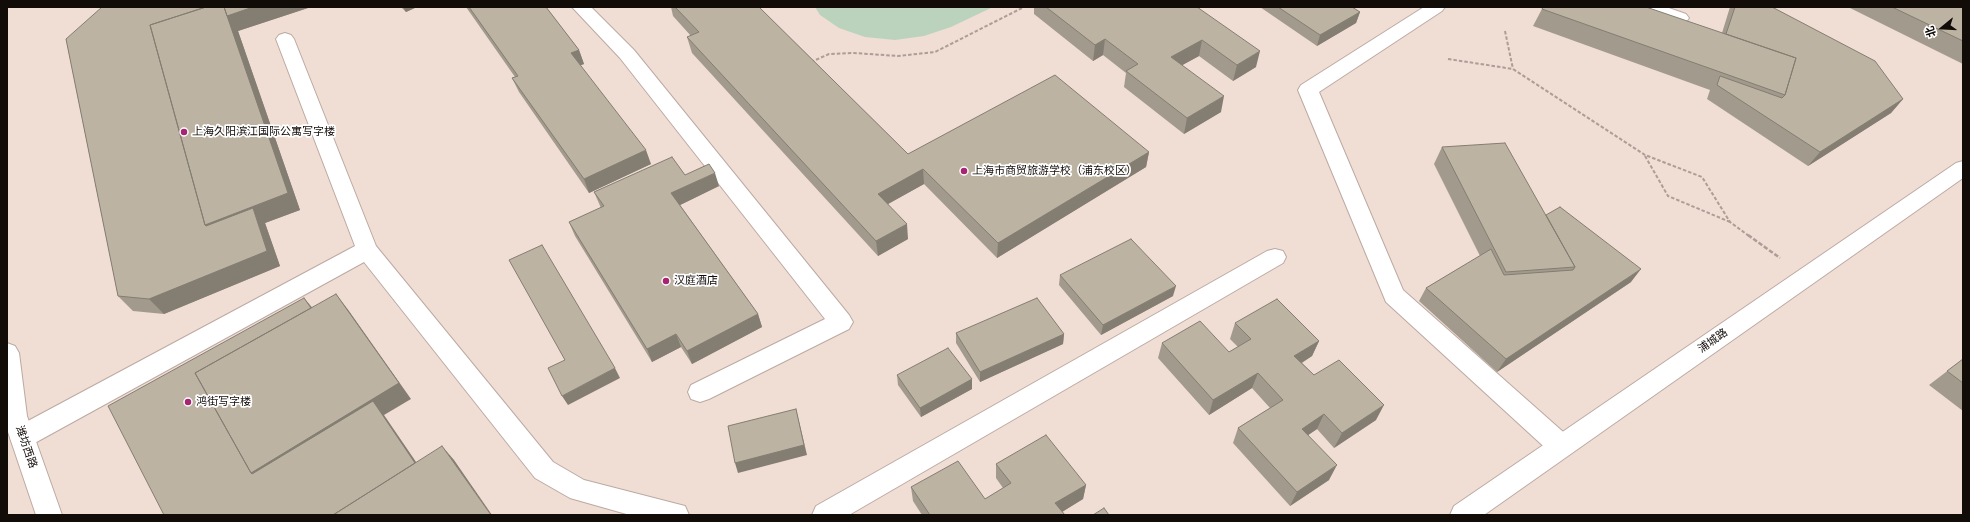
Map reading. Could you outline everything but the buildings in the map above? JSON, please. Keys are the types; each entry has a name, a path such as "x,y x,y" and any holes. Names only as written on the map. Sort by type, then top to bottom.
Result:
{"street":[{"path":"581,7 627,54 841,322 700,392"},
{"path":"1436,7 1308,90 1394,296 1561,446"},
{"path":"1648,7 1680,18"},
{"path":"285,39 367,250 544,470 579,490 676,515"},
{"name":"浦城路","path":"1463,515 1963,168"},
{"path":"22,437 367,250"},
{"path":"825,515 1275,257"},
{"name":"潍坊西路","path":"7,353 9,383 15,416 49,515"}],"path":[{"path":"804,65 829,54 854,53 898,56 935,52 1024,7"},
{"path":"1505,30 1513,69"},
{"path":"1448,59 1513,69 1645,155 1702,177 1730,222"},
{"path":"1645,155 1668,196 1730,222 1806,277"}],"green space":[{"path":"815,7 993,7 951,27 924,36 895,40 865,37 839,28 820,15"}],"place":[{"name":"上海久阳滨江国际公寓写字楼","path":"184,132"},
{"name":"上海市商贸旅游学校（浦东校区）","path":"964,171"},
{"name":"汉庭酒店","path":"666,281"},
{"name":"鸿街写字楼","path":"188,402"}]}
